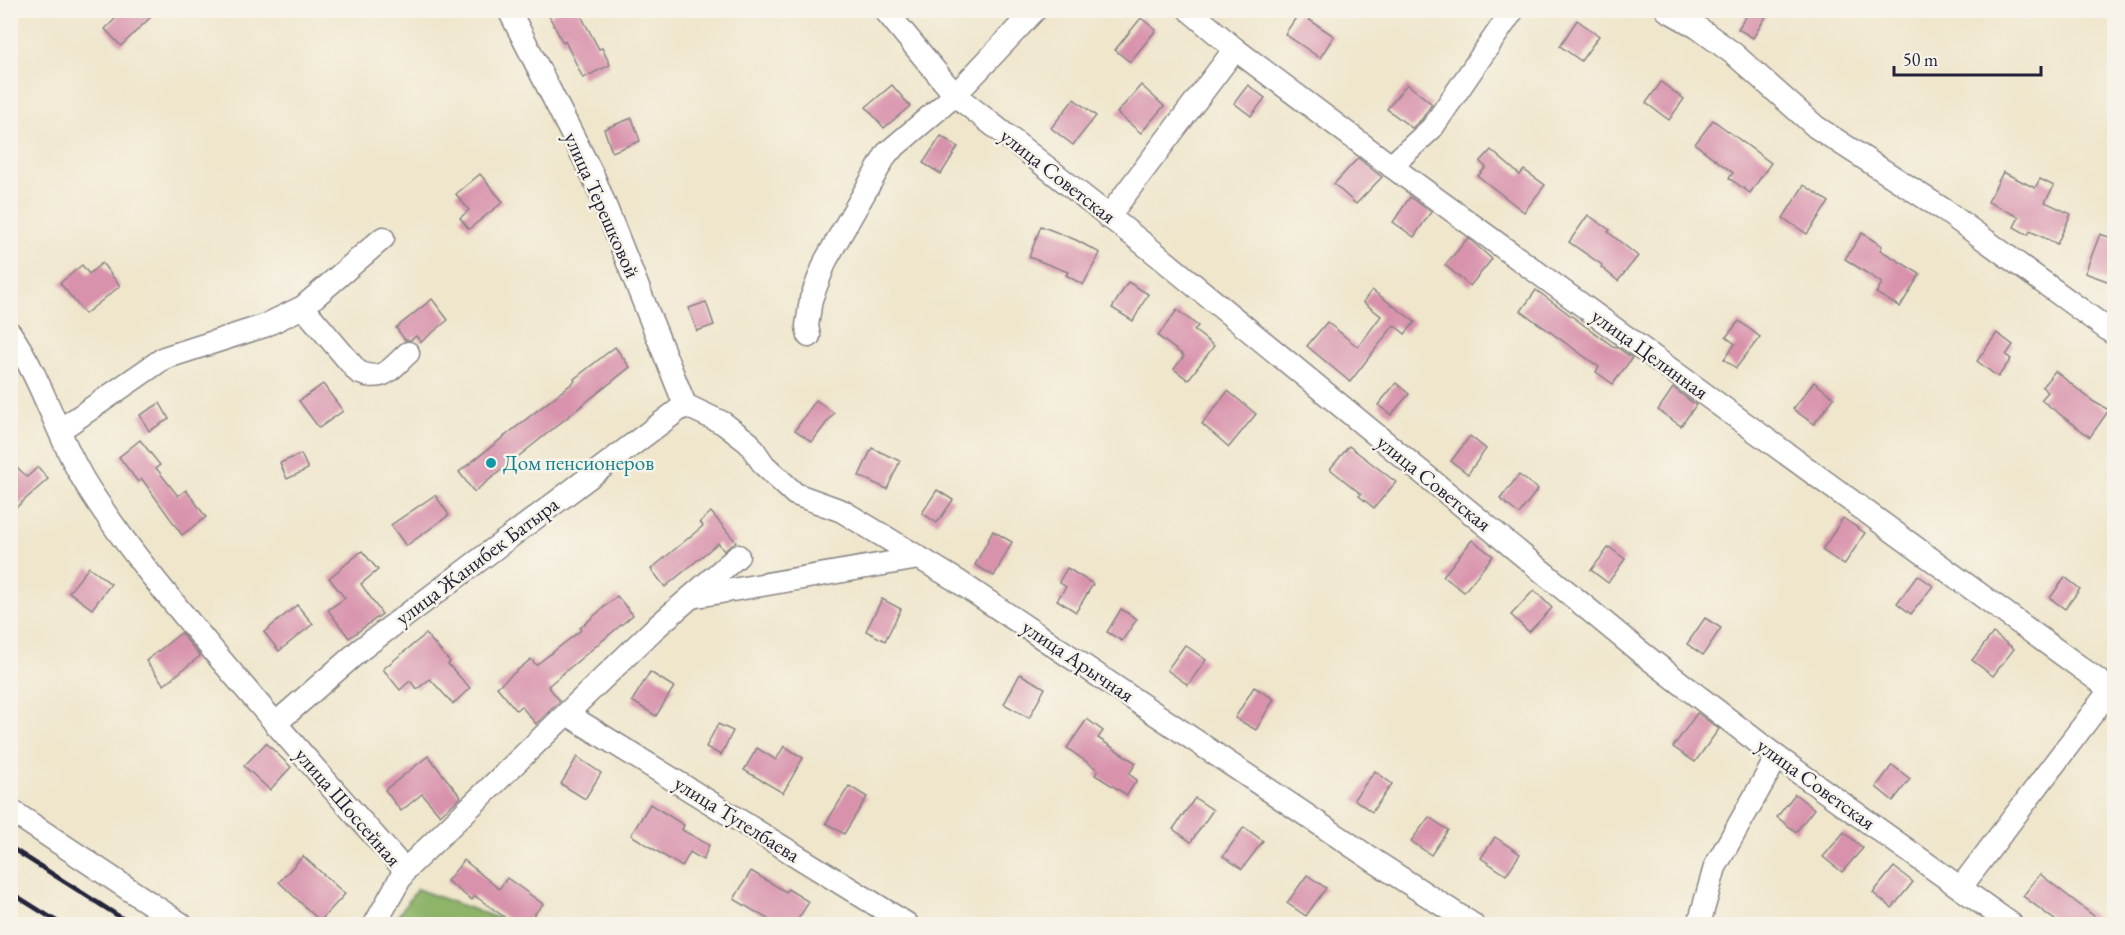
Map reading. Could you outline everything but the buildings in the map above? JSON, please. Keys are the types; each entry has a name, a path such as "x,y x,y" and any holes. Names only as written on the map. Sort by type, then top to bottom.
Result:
{"street":[{"name":"улица Терешковой","path":"509,10 594,178 685,405"},
{"name":"улица Советская","path":"885,10 955,95 1108,216 1638,651 1777,757 2011,924"},
{"path":"809,336 807,326 811,299 826,260 887,153 955,95 1035,10"},
{"name":"улица Целинная","path":"1189,10 1235,49 1391,166 2113,689"},
{"path":"1391,166 1432,128 1514,10"},
{"path":"1667,10 1697,27 1734,54 1816,127 1944,210 2115,334"},
{"path":"1108,216 1235,49"},
{"path":"60,430 164,358 264,326 303,307 383,238"},
{"path":"303,307 358,372 377,377 408,354"},
{"name":"улица Шоссейная","path":"10,333 40,386 70,455 92,494 144,568 275,724 405,870 375,924"},
{"name":"улица Арычная","path":"685,405 723,423 748,443 764,465 795,494 842,511 919,558 1113,684 1304,814 1472,924"},
{"name":"улица Жанибек Батыра","path":"275,724 360,651 685,405"},
{"path":"405,870 691,597 738,556"},
{"path":"691,597 919,558"},
{"path":"1961,887 2113,689"},
{"name":"улица Тугелбаева","path":"567,714 907,924"},
{"path":"1699,924 1715,867 1777,757"},
{"path":"10,810 181,924"}],"green space":[{"path":"417,889 503,920 512,924 392,924"}],"railway":[{"path":"10,847 131,924"},
{"path":"10,892 61,924"}],"place":[{"name":"Дом пенсионеров","path":"491,463"}]}
